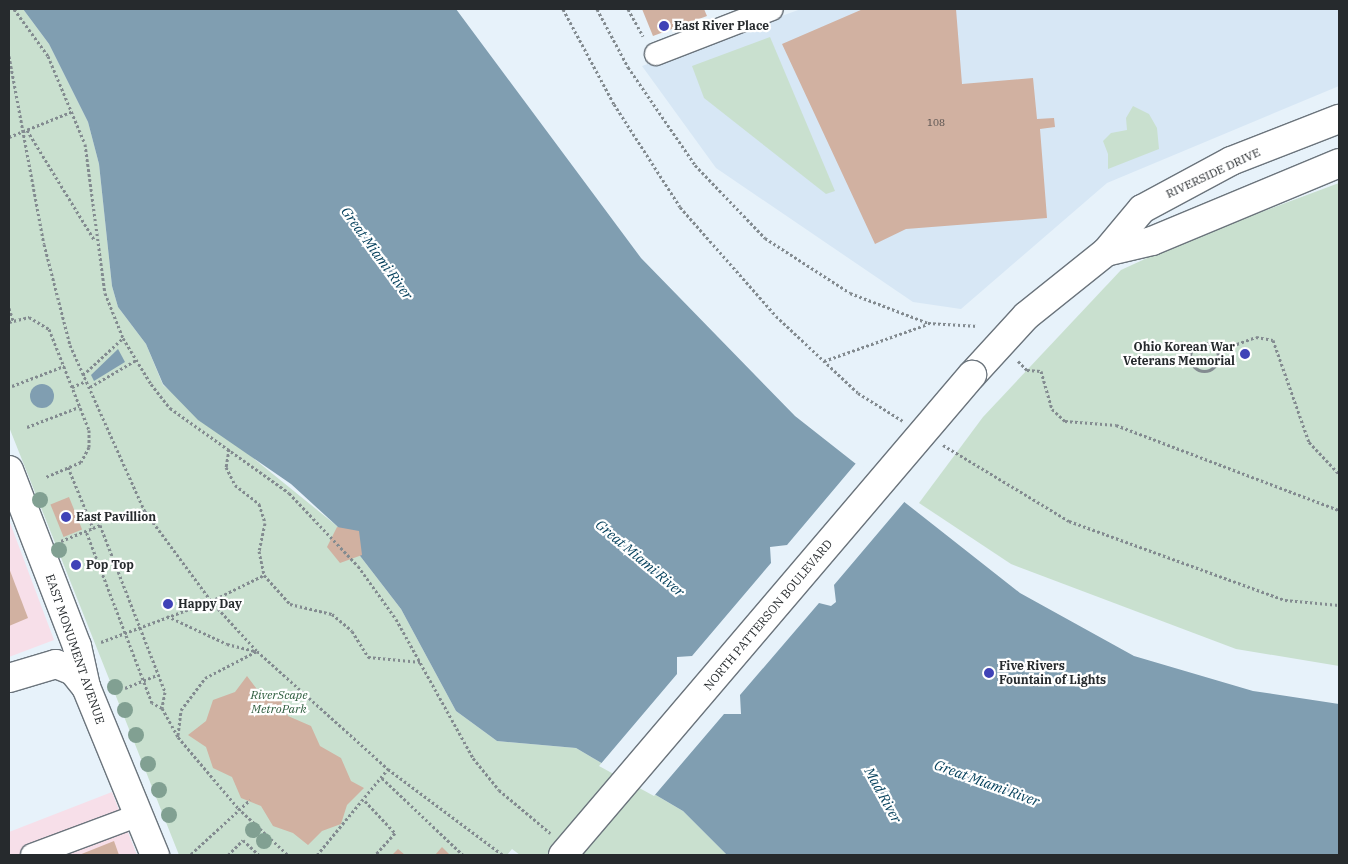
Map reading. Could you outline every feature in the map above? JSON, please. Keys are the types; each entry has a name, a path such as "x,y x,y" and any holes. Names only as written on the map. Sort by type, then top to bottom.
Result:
{"main road":[{"name":"RIVERSIDE DRIVE","path":"972,375 1026,316 1106,252 1142,209 1183,184 1339,119"},
{"name":"RIVERSIDE DRIVE","path":"1106,252 1152,241 1339,163"},
{"name":"NORTH PATTERSON BOULEVARD","path":"559,846 972,375"},
{"name":"EAST MONUMENT AVENUE","path":"9,470 76,646 86,688 155,855"},
{"path":"9,678 56,664 73,671 86,688"}],"street":[{"path":"656,54 772,9"},
{"path":"32,855 139,815"}],"path":[{"path":"14,9 48,56 73,111 85,144 95,198 96,241 105,293 123,338 137,360 170,408 289,494 358,566 421,662 473,758 499,790 559,846"},
{"path":"563,9 614,104 680,206 776,316 858,393 909,424"},
{"path":"597,9 658,114 729,205 764,238 850,293 928,323 978,326"},
{"path":"628,9 656,54"},
{"path":"9,56 25,130 46,252 83,375 90,387 137,498 211,600 257,651 388,769 503,855"},
{"path":"9,137 73,111"},
{"path":"25,130 96,241"},
{"path":"9,308 14,320"},
{"path":"9,322 25,316 44,324 72,387 90,447 81,462 46,477"},
{"path":"824,361 928,323"},
{"path":"1218,351 1256,337 1273,340 1309,442 1339,474"},
{"path":"83,375 123,338"},
{"path":"1198,344 1212,344 1218,351 1213,369 1198,370 1191,363 1190,354 1198,344"},
{"path":"90,387 137,360"},
{"path":"1018,360 1027,370 1040,371 1052,409 1065,421 1116,425 1339,510"},
{"path":"12,386 64,366"},
{"path":"72,387 86,381"},
{"path":"28,427 79,407"},
{"path":"934,439 1070,521 1285,600 1339,605"},
{"path":"229,450 226,467 235,485 259,504 265,523 259,551 264,575 290,604 332,614 352,631 368,657 421,662"},
{"path":"68,468 93,528"},
{"path":"60,541 100,525 166,696 162,708"},
{"path":"86,531 152,703 162,708 178,737 238,808 288,855"},
{"path":"100,642 166,615 211,600 264,575"},
{"path":"166,615 227,644 257,651"},
{"path":"178,737 181,710 205,678 257,651"},
{"path":"125,688 158,675"},
{"path":"317,855 366,801 388,769"},
{"path":"382,778 463,855"},
{"path":"191,854 238,808 250,800"},
{"path":"366,801 395,833 375,855"},
{"path":"228,855 243,840 259,855"}],"shaded area":[{"path":"801,9 1339,9 1339,86 1107,183 961,309 913,302 716,168 642,66"},
{"path":"9,520 54,640 9,657"},
{"path":"112,792 137,855 9,855 9,832"}],"green space":[{"name":"RiverScape MetroPark","path":"9,9 23,9 49,44 88,122 99,164 112,286 118,307 146,344 163,385 337,526 401,609 456,711 497,741 576,748 683,811 727,855 520,855 512,849 507,855 179,855 9,427"},
{"path":"770,37 835,191 826,194 704,98 692,66"},
{"path":"1133,106 1149,114 1157,128 1159,149 1108,169 1108,154 1103,141 1111,133 1127,130 1126,118"},
{"path":"1339,183 1339,666 1236,649 1011,564 919,503 983,417 1121,270 1184,241"}],"water":[{"path":"23,9 456,9 641,258 795,416 1020,593 1134,656 1253,691 1339,704 1339,855 727,855 683,811 576,748 497,741 456,711 401,609 337,526 291,484 198,420 163,384 146,344 118,307 112,286 99,164 88,122 49,44"},
{"path":"118,349 125,362 94,381 91,375"},
{"path":"42,384 50,388 54,396 50,404 42,408 34,404 30,396 34,388"}],"pier":[{"path":"857,462 906,500 834,585 836,602 831,606 819,603 740,695 741,714 724,714 654,796 599,766 677,674 677,657 692,656 771,563 770,547 787,545"}],"building":[{"name":"East River Place","path":"642,9 704,9 707,16 653,36"},
{"path":"863,9 956,9 962,84 1033,78 1037,119 1054,118 1055,127 1040,129 1047,218 906,229 875,244 782,44"},
{"name":"East Pavillion","path":"69,497 82,529 64,537 50,504"},
{"path":"337,527 359,531 362,555 340,563 327,547"},
{"path":"9,568 28,618 9,626"},
{"path":"247,676 259,692 280,698 288,716 311,726 320,746 341,758 351,781 364,788 347,805 341,824 322,831 308,845 293,833 273,826 261,806 241,798 232,777 213,768 206,747 188,735 206,721 213,700 235,692"},
{"path":"114,841 119,855 79,855"},
{"path":"442,847 450,855 435,855"},
{"path":"398,849 405,855 392,855"}],"place":[{"name":"East River Place","path":"664,26"},
{"name":"Ohio Korean War Veterans Memorial","path":"1245,354"},
{"name":"East Pavillion","path":"66,517"},
{"name":"Pop Top","path":"76,565"},
{"name":"Happy Day","path":"168,604"},
{"name":"Five Rivers Fountain of Lights","path":"989,673"}],"water label":[{"name":"Great Miami River","path":"377,253"},
{"name":"Great Miami River","path":"640,558"},
{"name":"Great Miami River","path":"987,783"},
{"name":"Mad River","path":"883,795"}]}
